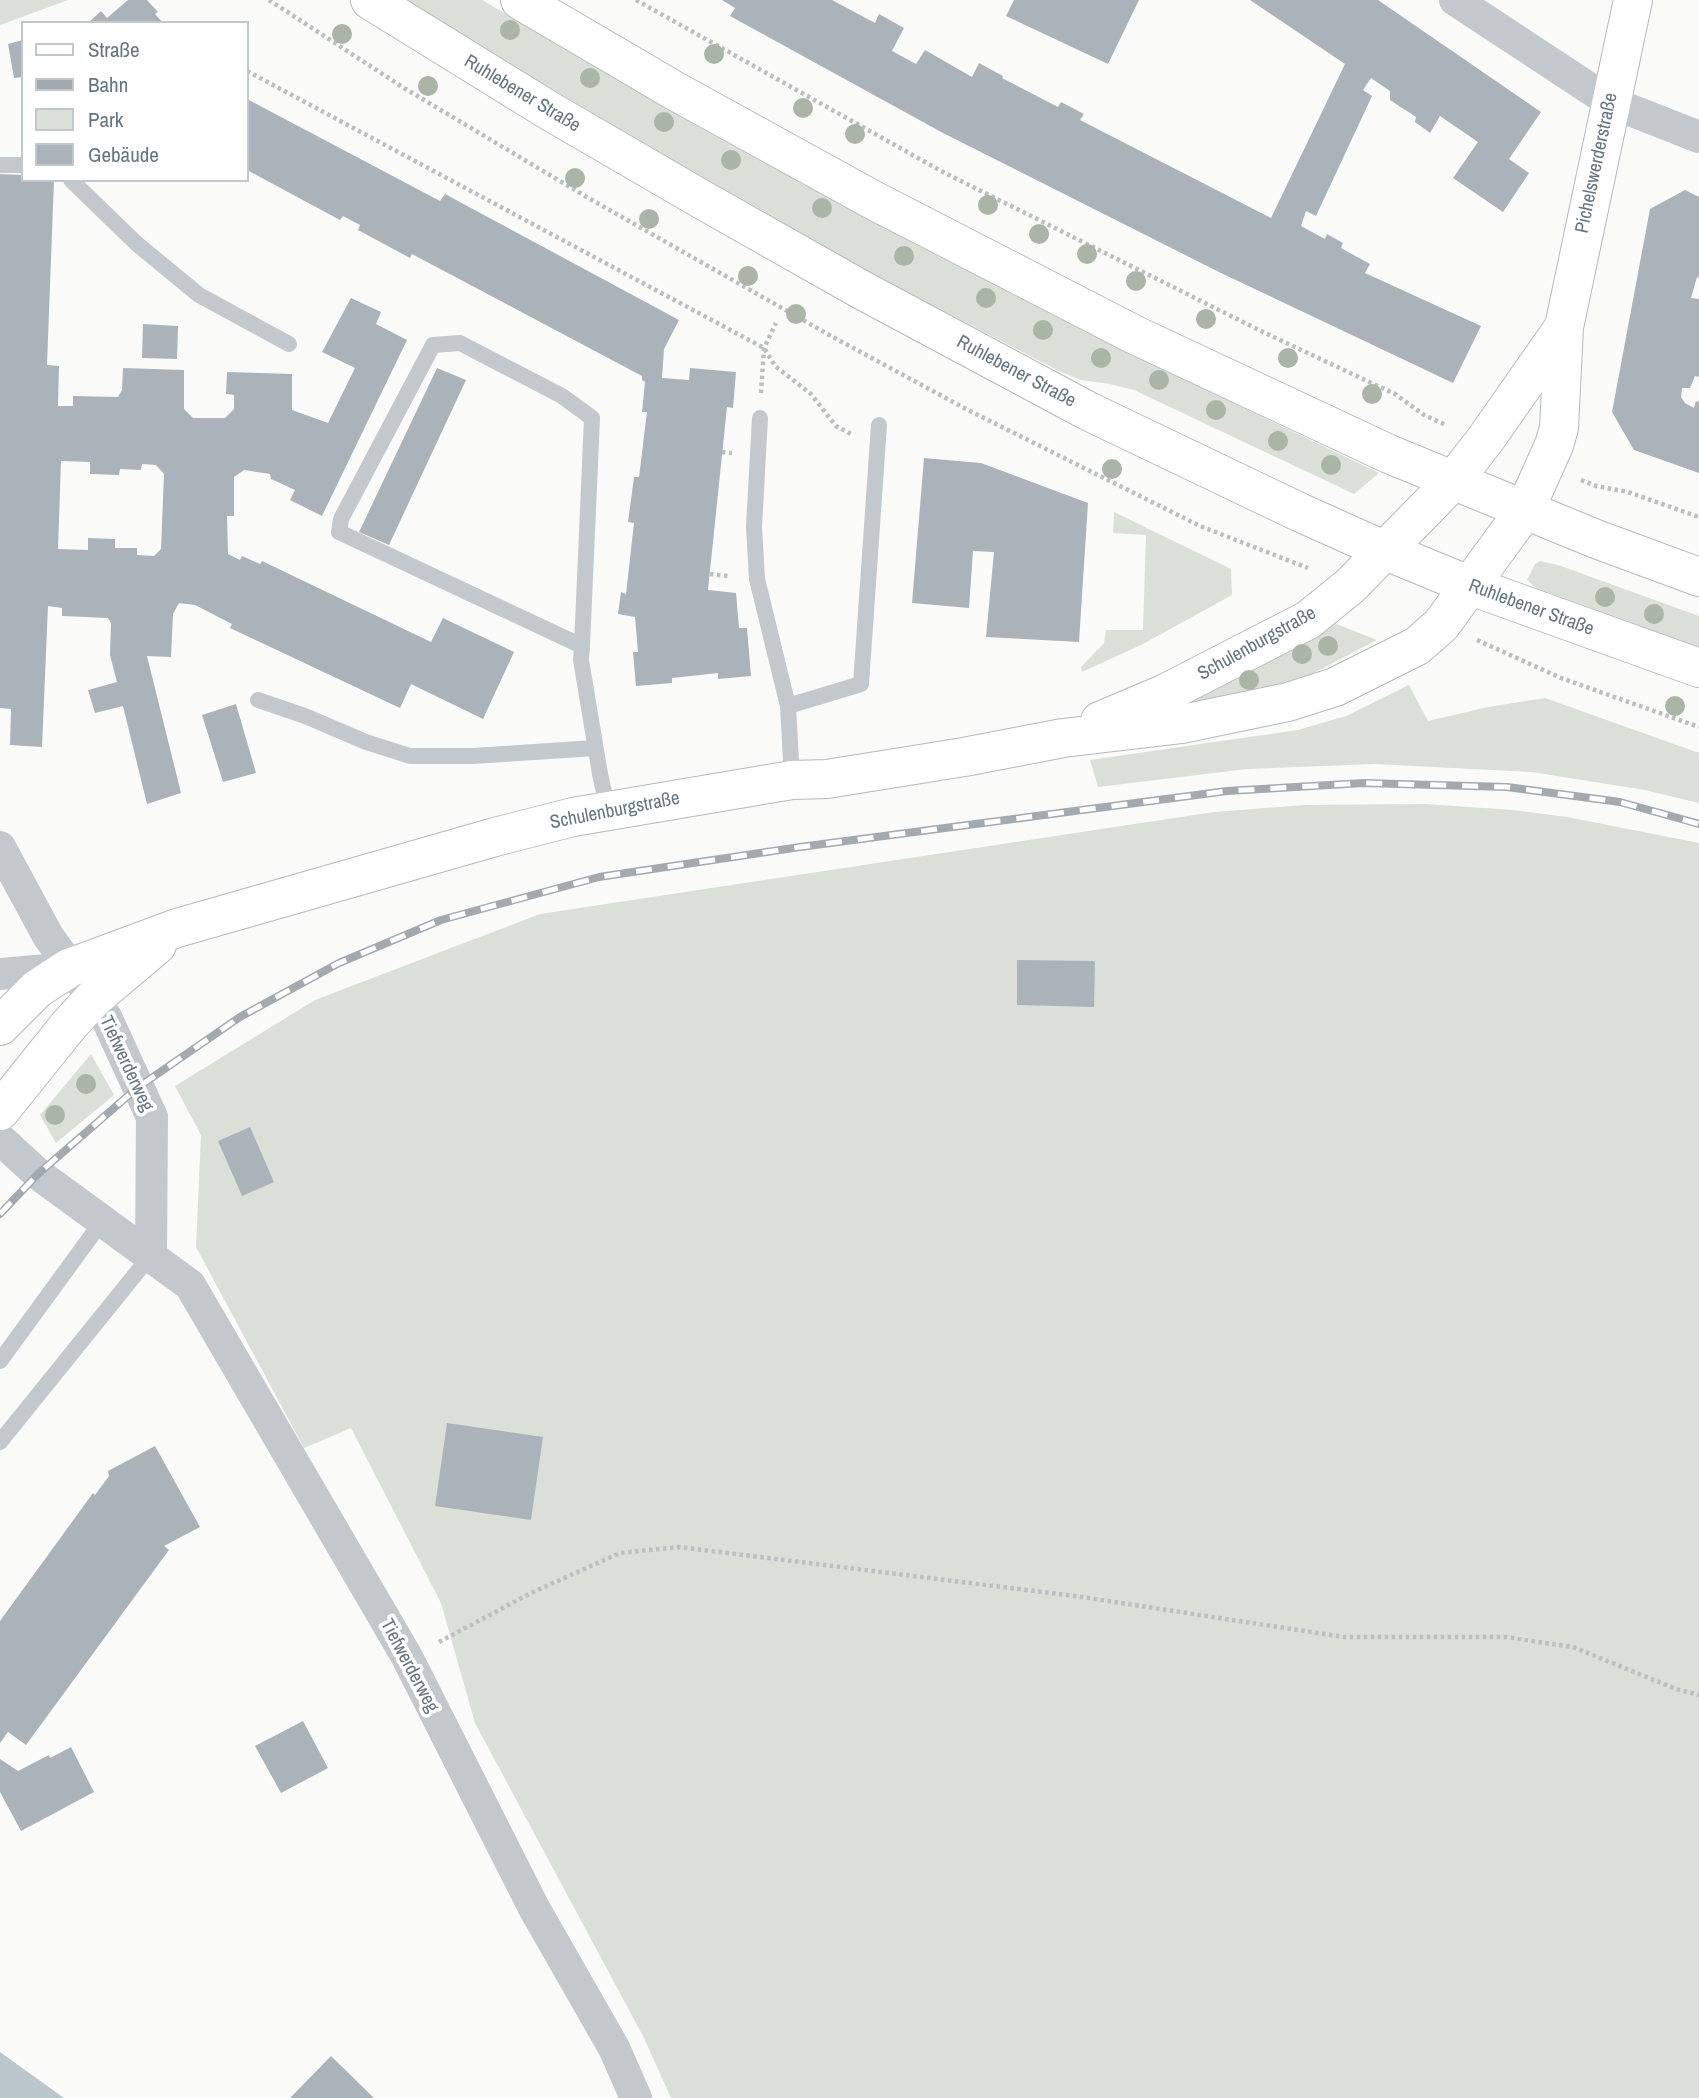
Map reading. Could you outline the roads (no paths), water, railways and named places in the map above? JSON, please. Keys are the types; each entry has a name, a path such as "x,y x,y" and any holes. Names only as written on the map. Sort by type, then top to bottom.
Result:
{"street":[{"name":"Ruhlebener Straße","path":"370,0 548,110 860,289 1088,411 1298,512 1386,551 1471,586 1699,668"},
{"path":"520,0 699,104 873,200 996,265 1259,394 1453,481 1699,577"},
{"path":"1455,0 1610,102 1699,137"},
{"name":"Pichelswerderstraße","path":"1471,586 1525,510 1546,466 1559,428 1564,327 1633,0"},
{"name":"Pichelswerderstraße","path":"1453,481 1564,327"},
{"name":"Schulenburgstraße","path":"1063,737 1164,694 1308,620 1350,586 1453,481"},
{"name":"Schulenburgstraße","path":"0,1026 37,989 69,968 177,928 483,840 608,811 792,780 841,777 964,757 1063,737 1182,724 1288,702 1335,687 1417,646 1441,625 1471,586"},
{"name":"Tiefwerderweg","path":"0,847 48,936 106,1017 152,1117 151,1255"},
{"name":"Schulenburgstraße","path":"0,1111 93,999 177,928"},
{"path":"0,974 69,968"},
{"name":"Tiefwerderweg","path":"0,1139 38,1174 190,1285 407,1657 534,1908 614,2048 636,2098"}],"lane":[{"path":"0,165 21,165"},
{"path":"73,182 137,244 199,295 289,344"},
{"path":"582,646 339,532 341,519 433,345 460,343 562,396 593,418 582,646 581,660 608,811"},
{"path":"760,418 754,527 757,579 788,706 792,780"},
{"path":"788,706 861,684 879,425"},
{"path":"258,700 305,716 366,742 410,755 473,755 595,747"},
{"path":"0,1361 103,1220"},
{"path":"0,1442 151,1255"}],"railway":[{"path":"0,1214 38,1174 137,1088 240,1017 339,963 441,920 599,877 800,847 1227,791 1364,783 1507,787 1620,802 1699,824"}]}
